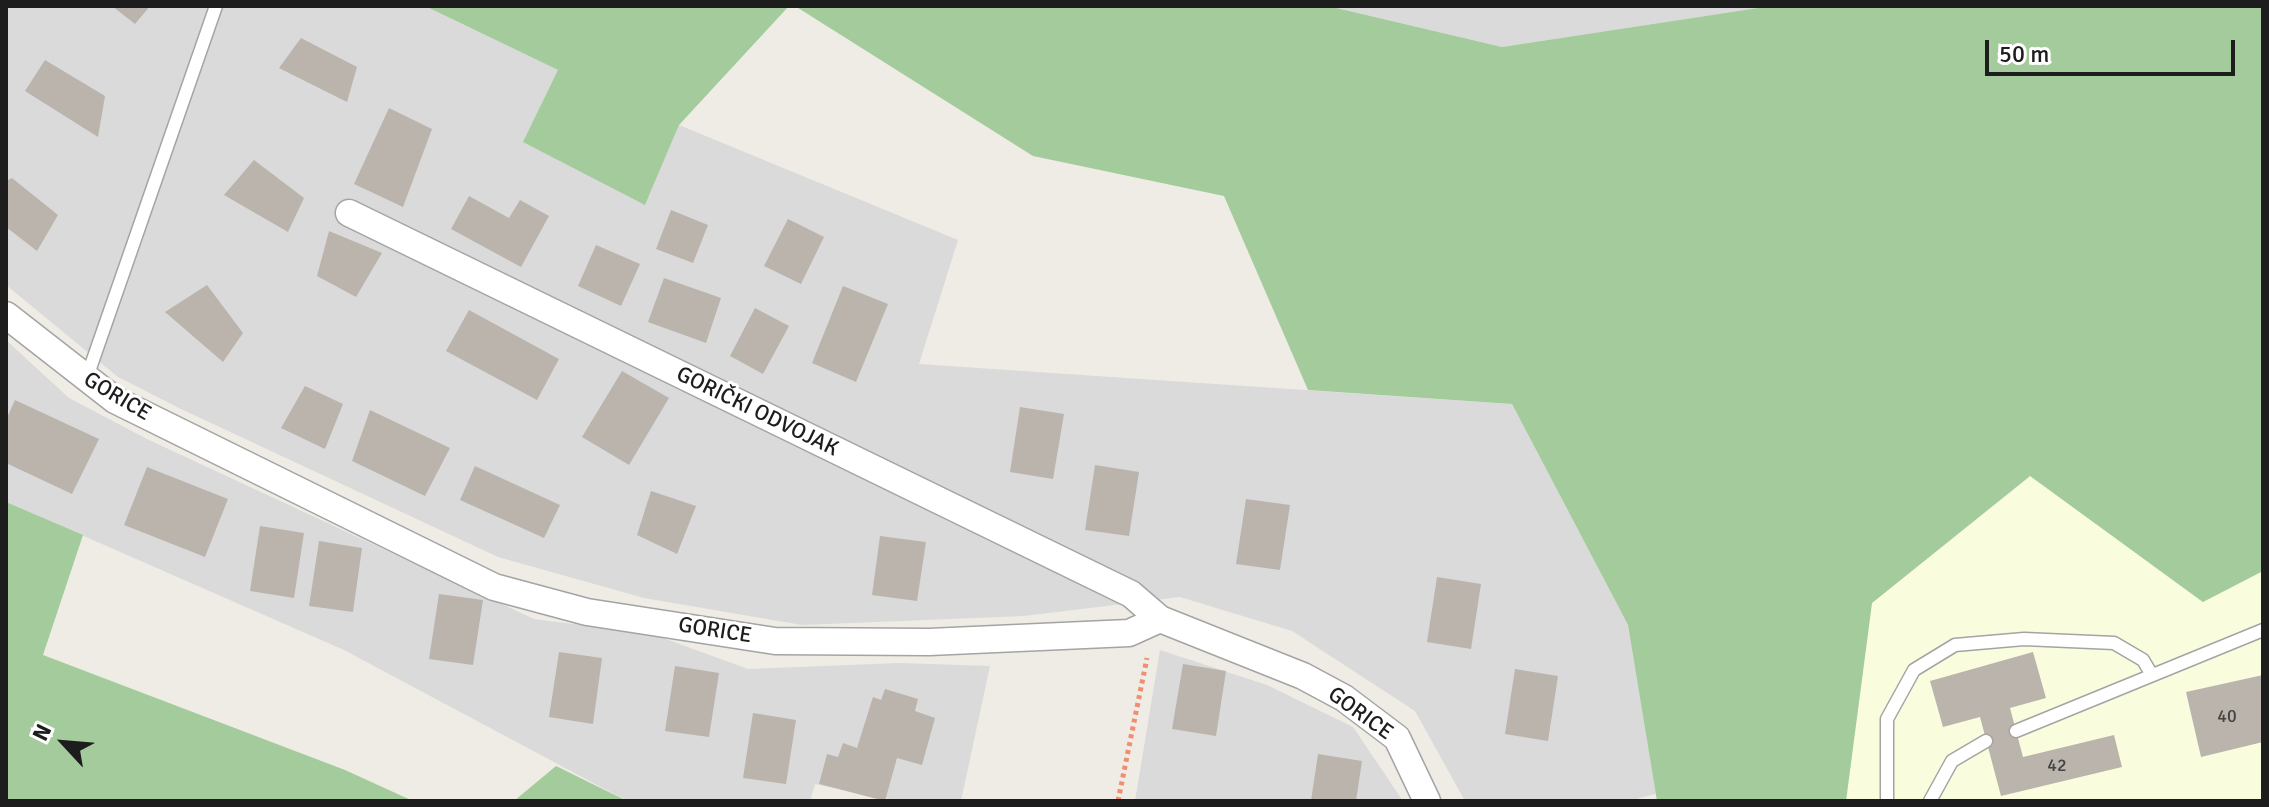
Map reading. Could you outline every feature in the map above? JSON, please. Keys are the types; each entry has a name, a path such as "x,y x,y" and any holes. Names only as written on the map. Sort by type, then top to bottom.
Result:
{"street":[{"name":"GORIČKI ODVOJAK","path":"349,213 1131,594 1157,620"},
{"name":"GORICE","path":"6,315 115,400 494,587 587,612 775,641 929,642 1129,633 1157,620 1303,676 1344,698 1397,738 1427,801"}],"lane":[{"path":"86,379 216,6"},
{"path":"2016,731 2263,630"},
{"path":"1887,801 1887,719 1914,670 1955,645 2024,639 2114,643 2143,660 2152,675"},
{"path":"1930,801 1952,761 1986,741"}],"path":[{"path":"1118,801 1157,620"}],"shaded area":[{"path":"6,6 425,6 558,70 645,205 679,125 958,240 919,364 1512,404 1628,625 1656,794 1628,801 1465,801 1415,711 1292,631 1180,597 1024,616 802,625 644,598 498,557 181,409 118,377 6,285"},
{"path":"1328,6 1771,6 1502,47"},
{"path":"6,340 69,398 149,440 534,619 652,634 748,669 899,663 990,666 961,801 899,801 815,784 810,801 627,801 344,650 6,502"},
{"path":"2031,476 2202,602 2263,571 2263,801 1846,801 1872,603"},
{"path":"1160,650 1267,685 1353,727 1403,801 1135,801"}],"green space":[{"path":"425,6 789,6 679,125 645,205 523,142 558,70"},
{"path":"795,6 1328,6 1502,47 1771,6 2263,6 2263,571 2203,602 2030,476 1872,603 1846,801 1657,801 1628,625 1512,404 1308,390 1224,196 1033,156"},
{"path":"6,502 83,535 43,655 345,770 413,801 6,801"},
{"path":"556,766 627,801 514,801"}],"building":[{"path":"112,6 150,6 135,24"},
{"path":"301,38 357,67 347,102 279,68"},
{"path":"45,60 105,96 98,137 25,91"},
{"path":"389,108 432,129 403,207 354,184"},
{"path":"254,160 304,198 288,232 224,195"},
{"path":"12,178 58,215 37,251 6,227 6,181"},
{"path":"469,196 509,218 520,200 549,216 521,267 451,229"},
{"path":"671,210 708,225 693,263 656,249"},
{"path":"788,219 824,237 801,284 764,266"},
{"path":"329,231 382,253 356,297 317,276"},
{"path":"596,245 640,264 621,306 578,286"},
{"path":"664,278 721,298 706,343 648,322"},
{"path":"207,285 243,333 223,362 165,312"},
{"path":"843,286 888,304 856,382 812,363"},
{"path":"755,308 789,326 763,374 730,356"},
{"path":"469,310 559,359 537,400 446,351"},
{"path":"622,371 669,398 629,465 582,437"},
{"path":"305,386 343,404 325,449 281,428"},
{"path":"15,400 99,439 72,494 6,463 6,420"},
{"path":"1020,407 1064,414 1053,479 1010,472"},
{"path":"370,410 450,448 425,496 352,461"},
{"path":"1095,465 1139,472 1129,536 1085,530"},
{"path":"475,466 560,505 544,538 460,500"},
{"path":"147,467 228,499 205,557 124,525"},
{"path":"651,491 696,506 677,554 637,535"},
{"path":"1246,499 1290,505 1280,570 1236,564"},
{"path":"260,526 304,533 294,598 250,591"},
{"path":"880,536 926,542 917,601 872,595"},
{"path":"319,541 362,548 353,612 309,606"},
{"path":"1437,577 1481,584 1471,649 1427,642"},
{"path":"439,594 483,600 473,665 429,659"},
{"path":"559,652 602,658 593,724 549,717"},
{"path":"2033,652 2046,698 2010,708 2023,757 2114,735 2122,767 2001,796 1980,717 1943,727 1930,681"},
{"path":"1183,664 1226,671 1216,736 1172,729"},
{"path":"675,666 719,673 709,737 665,731"},
{"path":"1515,669 1558,676 1548,741 1505,734"},
{"path":"2263,675 2263,742 2201,757 2186,692"},
{"path":"885,689 918,699 915,711 935,718 922,765 897,758 885,801 819,784 827,754 838,757 843,743 857,748 873,697 881,700"},
{"path":"753,713 796,720 786,784 743,778"},
{"path":"1318,754 1362,761 1356,801 1311,801"}]}
